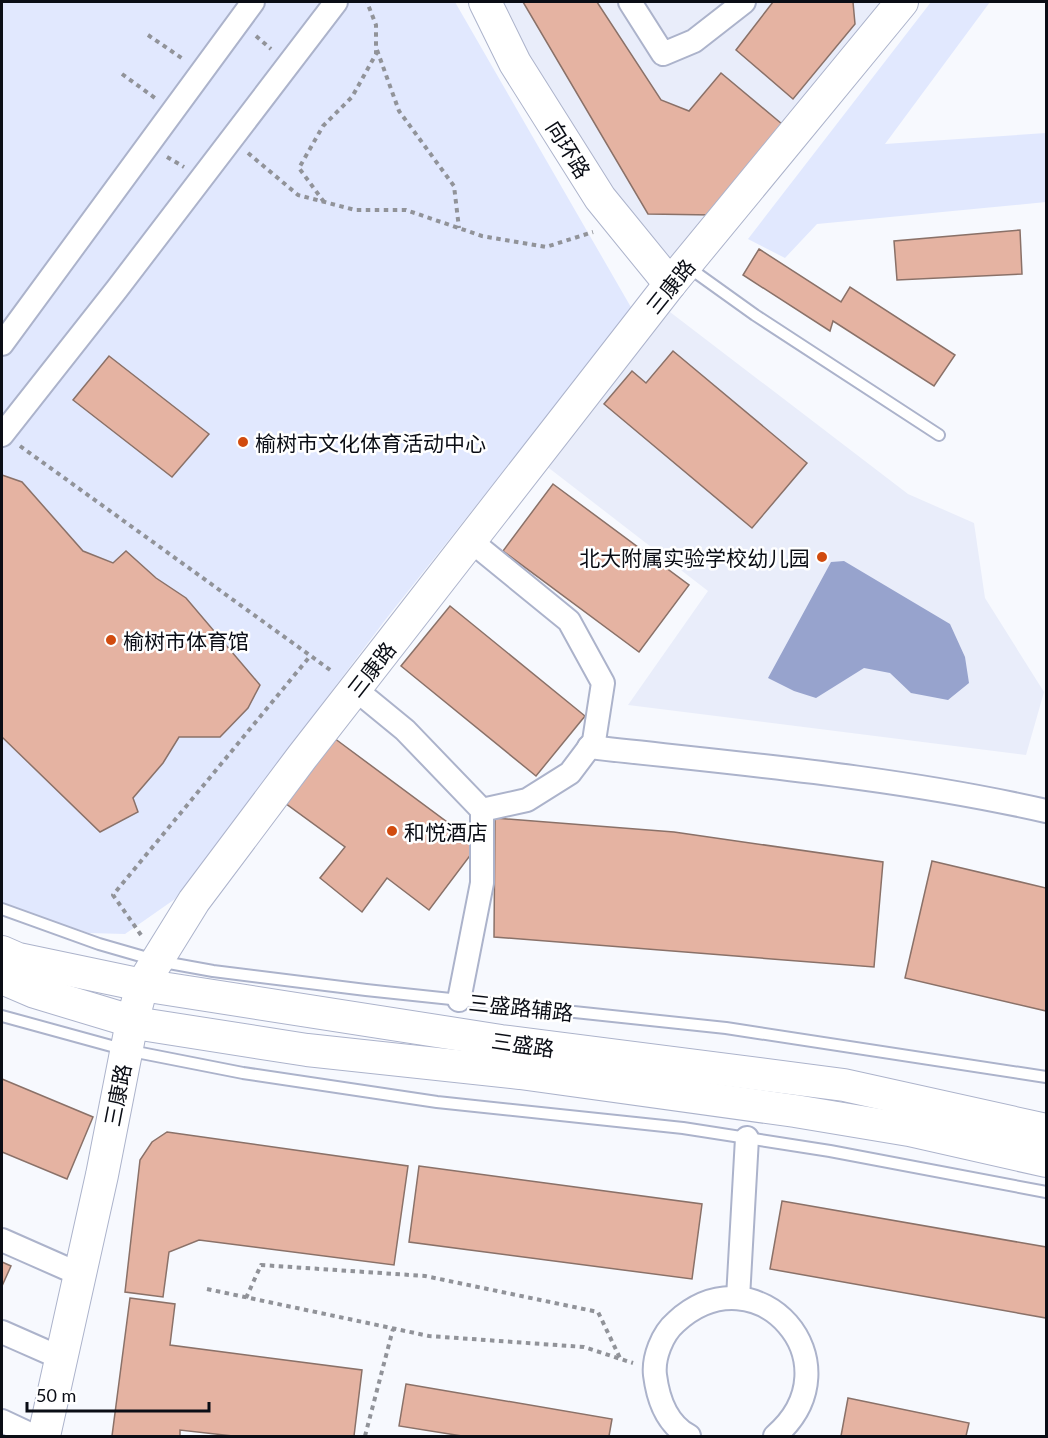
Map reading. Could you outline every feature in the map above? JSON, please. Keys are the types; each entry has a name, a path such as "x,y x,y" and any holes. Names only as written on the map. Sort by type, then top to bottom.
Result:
{"main road":[{"name":"向环路","path":"485,2 515,63 600,198 621,224 678,275"},
{"name":"三康路","path":"44,1437 129,1036 150,973 194,901 355,689 678,275 902,2"},
{"name":"三盛路","path":"2,952 18,959 150,973 501,1041 844,1085 1047,1130"},
{"path":"2,978 129,1036 307,1050 520,1073 795,1111 909,1130 1047,1161"}],"street":[{"path":"2,344 253,2"},
{"path":"2,434 117,289 336,2"},
{"path":"630,2 663,54 694,41 744,2"},
{"path":"471,541 569,621 603,683 594,741 570,773 528,800 483,810"},
{"path":"355,689 405,730 483,810 482,883 459,1000"},
{"path":"589,747 814,772 1008,802 1047,811"},
{"path":"738,1298 747,1138"},
{"path":"2,1240 79,1274"},
{"path":"689,1437 667,1416 657,1394 655,1370 663,1340 671,1326 689,1310 711,1300 738,1298 763,1304 785,1320 800,1341 807,1367 805,1393 794,1417 775,1437"},
{"path":"2,1332 61,1358"},
{"path":"2,1421 34,1437"}],"lane":[{"path":"678,275 755,315 939,435"},
{"name":"三盛路辅路","path":"2,909 99,944 150,973 213,971 726,1028 1047,1077"},
{"path":"2,1016 129,1036 243,1073 437,1102 683,1128 1047,1192"}],"path":[{"path":"324,202 299,168 323,126 352,97 376,54 376,25 367,2"},
{"path":"237,21 290,63"},
{"path":"148,35 201,72"},
{"path":"376,46 399,111 454,186 459,228"},
{"path":"122,74 172,111"},
{"path":"231,139 298,195 355,210 406,210 482,236 546,246 621,224"},
{"path":"149,145 200,178"},
{"path":"2,434 355,689"},
{"path":"150,973 113,895 311,655"},
{"path":"246,1298 261,1265 425,1276 598,1312 620,1359"},
{"path":"207,1289 429,1336 584,1347 655,1370"},
{"path":"365,1437 393,1329"}],"shaded area":[{"name":"榆树市文化体育活动中心","path":"2,2 455,2 632,309 386,619 175,899 125,934 89,933 2,904"},
{"path":"485,2 902,2 670,284"},
{"path":"931,2 990,2 885,144 1046,133 1046,202 817,224 785,258 748,239"},
{"name":"北大附属实验学校幼儿园","path":"670,312 908,494 974,523 985,598 1044,692 1026,755 628,705 708,591 545,465"}],"water":[{"path":"844,561 950,624 965,657 969,683 948,700 911,693 890,673 864,668 816,698 794,691 768,678 831,562"}],"building":[{"path":"523,2 597,2 661,100 689,111 721,73 782,124 713,215 648,214"},
{"path":"773,2 853,2 855,24 793,99 736,50"},
{"path":"1020,230 1022,274 897,280 894,241"},
{"path":"759,249 841,302 850,287 955,355 934,386 833,321 830,331 743,275"},
{"path":"673,351 807,463 752,528 604,404 632,371 646,383"},
{"path":"109,356 209,434 172,477 73,400"},
{"name":"榆树市体育馆","path":"2,475 22,482 83,551 113,563 126,551 156,578 186,598 260,685 248,708 220,737 179,737 163,763 133,798 138,812 100,832 2,737"},
{"path":"553,484 689,585 639,652 503,551"},
{"path":"450,606 585,716 536,776 401,666"},
{"name":"和悦酒店","path":"334,738 478,845 429,910 387,878 362,912 320,878 345,847 285,803"},
{"path":"495,818 674,832 883,862 874,967 494,937"},
{"path":"932,861 1046,888 1046,1011 905,978"},
{"path":"2,1079 93,1117 67,1179 2,1152"},
{"path":"167,1132 408,1166 394,1265 199,1240 169,1252 163,1297 125,1292 140,1160 152,1142"},
{"path":"419,1166 702,1204 692,1279 409,1242"},
{"path":"782,1201 1046,1247 1046,1318 770,1269"},
{"path":"2,1262 11,1266 2,1286"},
{"path":"130,1298 175,1304 170,1345 362,1370 354,1436 233,1436 180,1430 180,1436 112,1436"},
{"path":"406,1384 612,1419 609,1436 462,1436 399,1426"},
{"path":"848,1398 969,1423 966,1436 841,1436"}],"place":[{"name":"榆树市文化体育活动中心","path":"243,442"},
{"name":"北大附属实验学校幼儿园","path":"822,557"},
{"name":"榆树市体育馆","path":"111,640"},
{"name":"和悦酒店","path":"392,831"}]}
